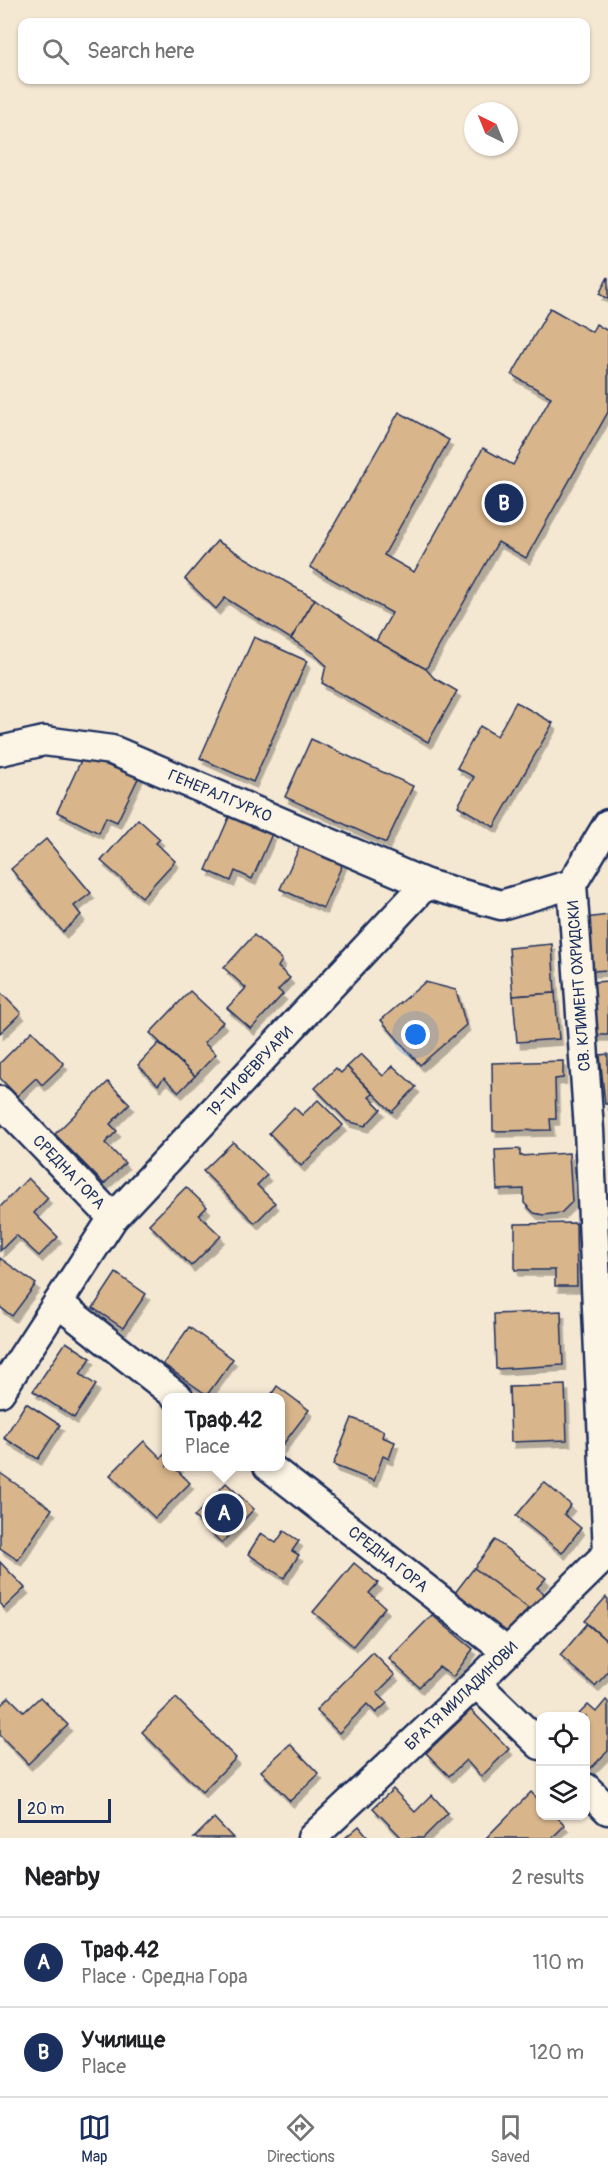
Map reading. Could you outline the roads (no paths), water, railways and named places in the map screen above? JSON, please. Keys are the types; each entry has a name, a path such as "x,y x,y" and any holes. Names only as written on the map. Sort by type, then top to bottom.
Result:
{"street":[{"name":"ГЕНЕРАЛ ГУРКО","path":"3,750 44,741 112,750 426,884"},
{"name":"СВ. КЛИМЕНТ ОХРИДСКИ","path":"608,824 572,884 599,1129 608,1553"},
{"path":"426,884 501,905 572,884"},
{"name":"19-ТИ ФЕВРУАРИ","path":"0,1392 113,1218 426,884"},
{"name":"СРЕДНА ГОРА","path":"0,1101 113,1218"},
{"path":"58,1303 173,1393"},
{"name":"СРЕДНА ГОРА","path":"273,1471 507,1652"},
{"name":"БРАТЯ МИЛАДИНОВИ","path":"312,1838 476,1683 608,1553"},
{"path":"476,1683 536,1740"},
{"path":"590,1793 608,1809"}],"place":[{"name":"Училище","path":"504,503"},
{"name":"Траф.42","path":"224,1513"}]}
